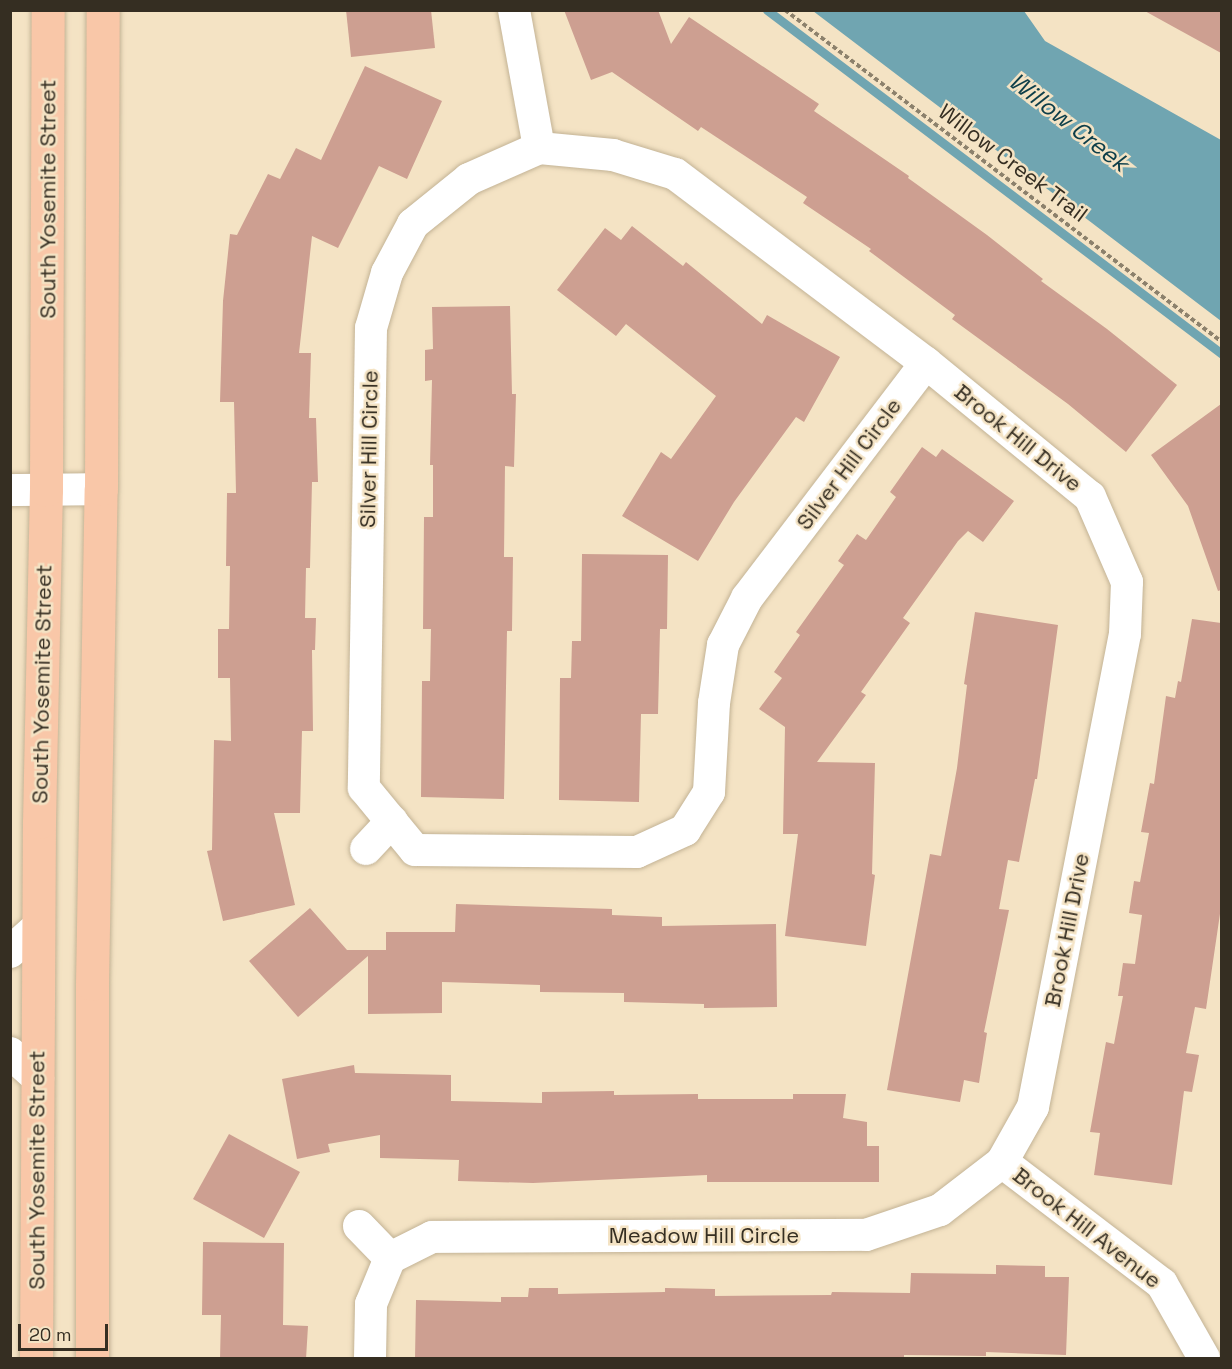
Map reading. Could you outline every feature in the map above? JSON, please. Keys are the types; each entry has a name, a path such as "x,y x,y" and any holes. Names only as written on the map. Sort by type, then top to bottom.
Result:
{"main road":[{"name":"South Yosemite Street","path":"36,1359 39,926 46,490 48,10"},
{"path":"92,1359 92,984 101,489 103,10"}],"street":[{"path":"514,10 539,148"},
{"name":"Brook Hill Drive","path":"539,148 613,155 675,174 926,363 1090,497 1127,582 1125,634 1033,1107 1002,1162"},
{"name":"Silver Hill Circle","path":"539,148 469,179 413,224 387,273 371,328 364,788 415,850 637,852 692,837 709,792 714,703 723,645 747,598 926,363"},
{"path":"10,490 101,489"},
{"path":"366,849 392,821"},
{"path":"10,952 39,926"},
{"path":"10,1053 38,1078"},
{"name":"Meadow Hill Circle","path":"390,1258 432,1237 866,1235 940,1210 1002,1162"},
{"name":"Brook Hill Avenue","path":"1002,1162 1162,1284 1204,1359"},
{"path":"359,1226 390,1258 371,1304 370,1359"}],"path":[{"name":"Willow Creek Trail","path":"785,10 1221,342"}],"water":[{"name":"Willow Creek","path":"813,11 1024,11 1045,41 1221,140 1221,321"}],"building":[{"path":"346,10 431,10 435,48 351,57"},
{"path":"564,10 658,10 671,44 689,17 819,104 814,111 909,176 908,178 987,235 1043,279 1041,281 1107,329 1177,385 1126,452 1068,404 952,319 955,315 869,251 871,249 803,203 807,197 701,127 698,131 612,72 591,80"},
{"path":"1143,10 1221,10 1221,53"},
{"path":"365,66 442,101 407,179 379,166 338,248 312,236 299,353 311,353 309,418 316,418 318,482 312,482 310,568 306,568 305,618 316,618 315,650 312,650 313,731 302,731 300,813 274,813 295,905 223,921 207,851 212,850 214,740 231,741 230,678 218,678 218,629 229,629 230,566 226,566 227,493 236,493 234,402 220,402 223,301 230,234 237,235 268,174 280,179 296,148 321,160"},
{"path":"632,226 683,266 686,262 762,324 767,315 840,357 804,422 796,417 734,502 698,561 622,516 661,452 671,459 716,396 626,324 616,336 557,290 605,228 621,240"},
{"path":"510,306 512,394 516,394 514,467 505,466 504,557 513,557 512,631 507,631 504,799 421,797 422,681 430,681 431,629 423,629 424,517 433,517 433,465 430,465 432,380 425,381 425,350 433,349 432,307"},
{"path":"1221,404 1221,590 1218,591 1188,506 1151,455"},
{"path":"922,447 936,457 942,449 1014,501 983,542 968,531 958,541 903,618 910,623 861,692 866,695 817,762 875,763 872,874 875,875 866,946 785,936 798,834 783,834 785,727 759,709 782,678 774,672 800,635 796,632 844,565 838,561 857,534 866,540 896,497 890,492"},
{"path":"582,554 668,555 667,629 660,629 658,714 641,714 639,802 559,800 560,678 571,678 572,641 581,641"},
{"path":"975,612 1058,625 1037,779 1035,779 1019,862 1008,860 999,909 1009,910 984,1032 987,1033 979,1083 964,1080 960,1102 887,1090 930,854 941,856 957,768 967,685 964,684"},
{"path":"1192,619 1221,623 1221,907 1206,1009 1195,1007 1186,1053 1199,1055 1192,1092 1184,1091 1172,1185 1094,1175 1100,1133 1090,1132 1106,1042 1114,1044 1123,996 1118,996 1123,963 1135,964 1142,915 1129,913 1134,881 1140,882 1149,833 1141,832 1150,783 1154,784 1166,696 1175,698 1178,681 1181,682"},
{"path":"456,904 612,909 612,915 662,917 662,926 776,924 777,1007 704,1008 704,1004 624,1002 624,993 540,992 540,985 442,982 442,1013 368,1014 368,956 298,1017 249,961 310,908 347,950 386,950 386,932 455,932"},
{"path":"354,1065 355,1073 451,1075 451,1101 542,1103 542,1092 614,1091 614,1095 698,1094 698,1099 793,1099 793,1094 846,1094 843,1118 867,1122 867,1146 879,1146 879,1182 707,1182 707,1175 533,1183 458,1181 459,1160 380,1158 380,1135 328,1144 330,1152 297,1159 282,1079"},
{"path":"229,1134 300,1172 264,1238 193,1199"},
{"path":"203,1242 284,1243 283,1325 308,1326 306,1359 220,1359 221,1315 202,1315"},
{"path":"996,1265 1045,1266 1045,1277 1069,1277 1066,1355 986,1352 986,1356 904,1355 904,1359 415,1359 416,1300 501,1302 501,1297 528,1297 529,1288 558,1288 558,1294 665,1292 665,1288 715,1289 715,1296 831,1295 832,1292 910,1293 911,1273 996,1274"}],"waterway":[{"path":"767,10 1222,354"}]}
